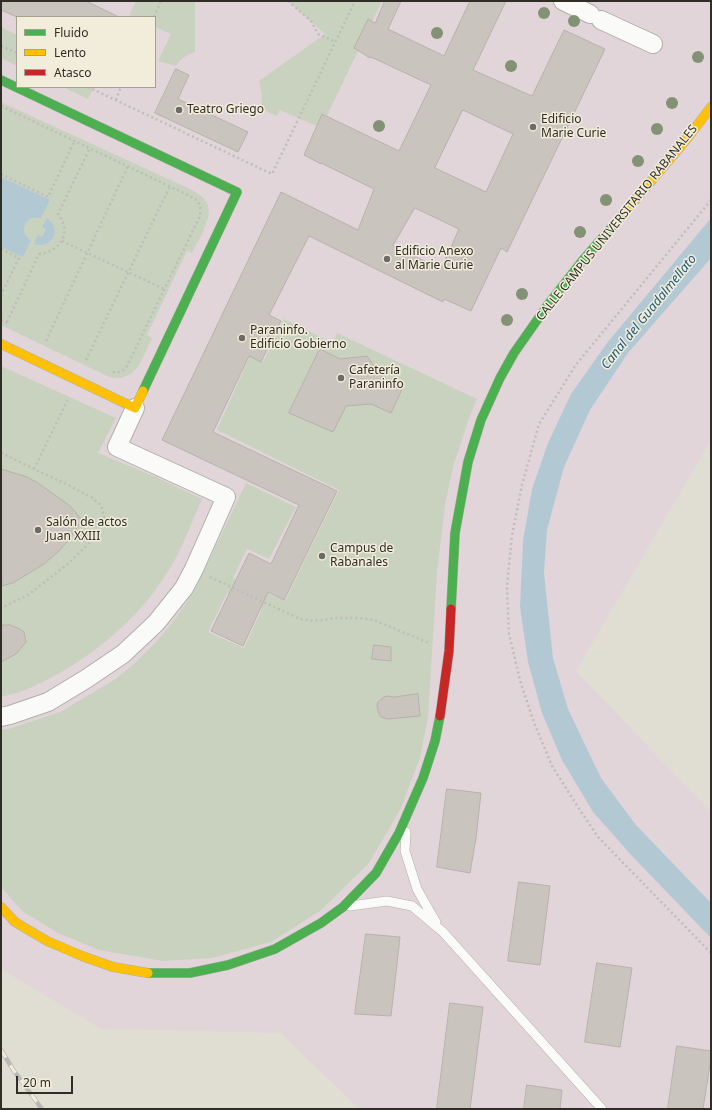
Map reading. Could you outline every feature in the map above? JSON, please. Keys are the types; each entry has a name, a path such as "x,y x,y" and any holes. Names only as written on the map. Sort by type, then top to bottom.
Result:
{"street":[{"path":"563,1 653,44"},
{"path":"1,80 16,87"},
{"path":"1,717 48,702 86,680 123,654 156,623 184,588 194,569 226,497 117,447 238,192 18,88"},
{"name":"CALLE CAMPUS UNIVERSITARIO RABANALES","path":"1,907 15,922 47,941 113,967 150,973 190,973 228,965 275,949 321,923 342,907 376,873 399,833 423,778 435,741 449,651 455,533 468,462 481,420 500,378 514,353 547,306 583,260 686,140 711,107"},
{"path":"1,344 135,408"}],"lane":[{"path":"407,815 405,850 417,889 443,932"},
{"path":"342,907 387,901 412,906 443,932 602,1109"}],"path":[{"path":"154,16 161,1"},
{"path":"288,1 311,21 318,34 336,42"},
{"path":"90,88 272,174 355,1"},
{"path":"1,46 16,53"},
{"path":"116,100 121,88"},
{"path":"1,106 170,186 197,200 200,204 201,212 127,366 124,370 117,373 108,370"},
{"path":"1,174 48,197 75,140"},
{"path":"6,322 39,254 53,250 62,241 64,229 63,223 58,214 90,148"},
{"path":"52,344 46,341 128,166"},
{"path":"80,357 86,360 170,186"},
{"path":"711,200 575,366 539,424 522,485 512,534 507,586 509,634 521,684 535,725 552,766 598,837 711,953"},
{"path":"62,241 164,289"},
{"path":"1,249 19,258 1,295"},
{"path":"1,320 13,325"},
{"path":"34,469 69,397"},
{"path":"1,453 91,497 101,505 104,517 94,538 69,563 28,595 1,608"},
{"path":"194,569 300,619 314,621 337,618 374,620 449,651"}],"shaded area":[{"name":"Campus de Rabanales","path":"1,1 711,1 711,440 576,671 711,812 711,1109 359,1109 281,1033 101,1029 1,969"}],"green space":[{"path":"136,1 195,1 195,52 184,57 176,66 158,61 171,34 156,27 156,16 129,15"},
{"path":"288,1 382,1 321,128 280,110 276,116 260,108 262,98 259,81 325,34"},
{"path":"1,27 16,34 16,66 1,58"},
{"path":"65,88 94,88 88,99"},
{"path":"1,102 192,190 203,197 207,203 209,209 207,222 201,235 192,253 187,251 147,335 152,338 141,361 132,373 126,376 118,378 109,377 1,325"},
{"path":"284,319 333,343 337,333 477,399 453,467 445,505 437,572 428,718 420,758 400,810 369,863 320,911 271,942 212,958 163,961 99,950 58,933 22,911 1,887 1,730 60,712 114,680 135,663 157,641 176,618 195,590 246,483 296,507 269,559 247,549 233,578 285,601 339,490 217,430 250,356 263,362","holes":["227,593 262,609 244,648 208,632"]},
{"path":"1,366 116,418 98,453 156,477 202,499 175,560 169,570 151,596 121,628 87,656 49,679 20,692 1,697"}],"water":[{"path":"1,177 50,200 41,218 36,217 25,224 25,233 31,240 23,257 1,247"},
{"path":"47,218 52,223 54,228 55,233 53,237 46,244 34,244 38,235 42,237 46,229 42,227"},
{"name":"Canal del Guadalmellato","path":"711,218 711,258 628,353 590,410 564,467 547,530 544,573 553,658 568,709 601,778 636,825 711,903 711,938 633,857 593,812 562,760 542,713 528,662 520,607 523,541 532,489 548,443 571,394 607,343"}],"building":[{"path":"1,1 86,1 117,16 16,17 1,10"},
{"path":"385,1 401,1 388,29 444,56 470,1 506,1 473,70 532,96 564,30 605,49 507,252 501,248 471,311 444,299 443,302 309,236 269,315 281,321 261,362 249,356 213,432 337,491 284,600 268,592 243,646 211,631 249,553 271,564 299,505 162,440 281,192 358,230 374,189 304,155 322,114 399,151 431,85 371,57 370,58 354,48 368,19 375,23","holes":["463,110 513,134 486,192 435,168","415,208 459,229 441,269 393,246"]},
{"name":"Teatro Griego","path":"176,69 189,75 178,99 248,132 238,152 155,113"},
{"path":"320,349 340,359 367,356 383,378 403,387 391,413 371,404 346,406 333,432 289,413"},
{"name":"Salón de actos Juan XXIII","path":"1,469 27,477 38,483 70,506 82,520 60,550 44,564 13,583 1,586"},
{"path":"1,625 10,625 20,629 24,632 26,642 16,654 1,662"},
{"path":"374,645 391,647 391,661 372,659"},
{"path":"418,694 420,716 388,719 381,717 379,714 377,706 378,702 384,697"},
{"path":"447,789 481,793 470,873 437,867"},
{"path":"519,882 550,886 540,965 508,961"},
{"path":"366,934 400,937 391,1016 355,1014"},
{"path":"597,963 632,968 620,1047 585,1042"},
{"path":"450,1003 483,1007 470,1109 437,1109"},
{"path":"677,1046 711,1051 703,1109 668,1109"},
{"path":"527,1085 562,1090 560,1109 524,1109"}],"railway":[{"path":"1,1050 14,1071 42,1109"}],"traffic: fast":[{"path":"1,80 16,87"},
{"path":"18,88 237,192 143,391"},
{"path":"451,609 455,533 468,462 481,420 500,378 514,353 547,306 583,260 625,212"},
{"path":"148,973 190,973 228,965 275,949 321,923 343,907 376,873 399,833 423,778 435,741 440,716"}],"traffic: slow":[{"path":"625,212 686,140 711,107"},
{"path":"1,344 135,408 143,391"},
{"path":"1,907 15,922 47,941 113,967 148,973"}],"traffic: jam":[{"path":"440,716 449,651 451,609"}],"place":[{"name":"Teatro Griego","path":"179,110"},
{"name":"Edificio Marie Curie","path":"533,127"},
{"name":"Edificio Anexo al Marie Curie","path":"387,259"},
{"name":"Paraninfo. Edificio Gobierno","path":"242,338"},
{"name":"Cafetería Paraninfo","path":"341,378"},
{"name":"Salón de actos Juan XXIII","path":"38,530"},
{"name":"Campus de Rabanales","path":"322,556"}]}
